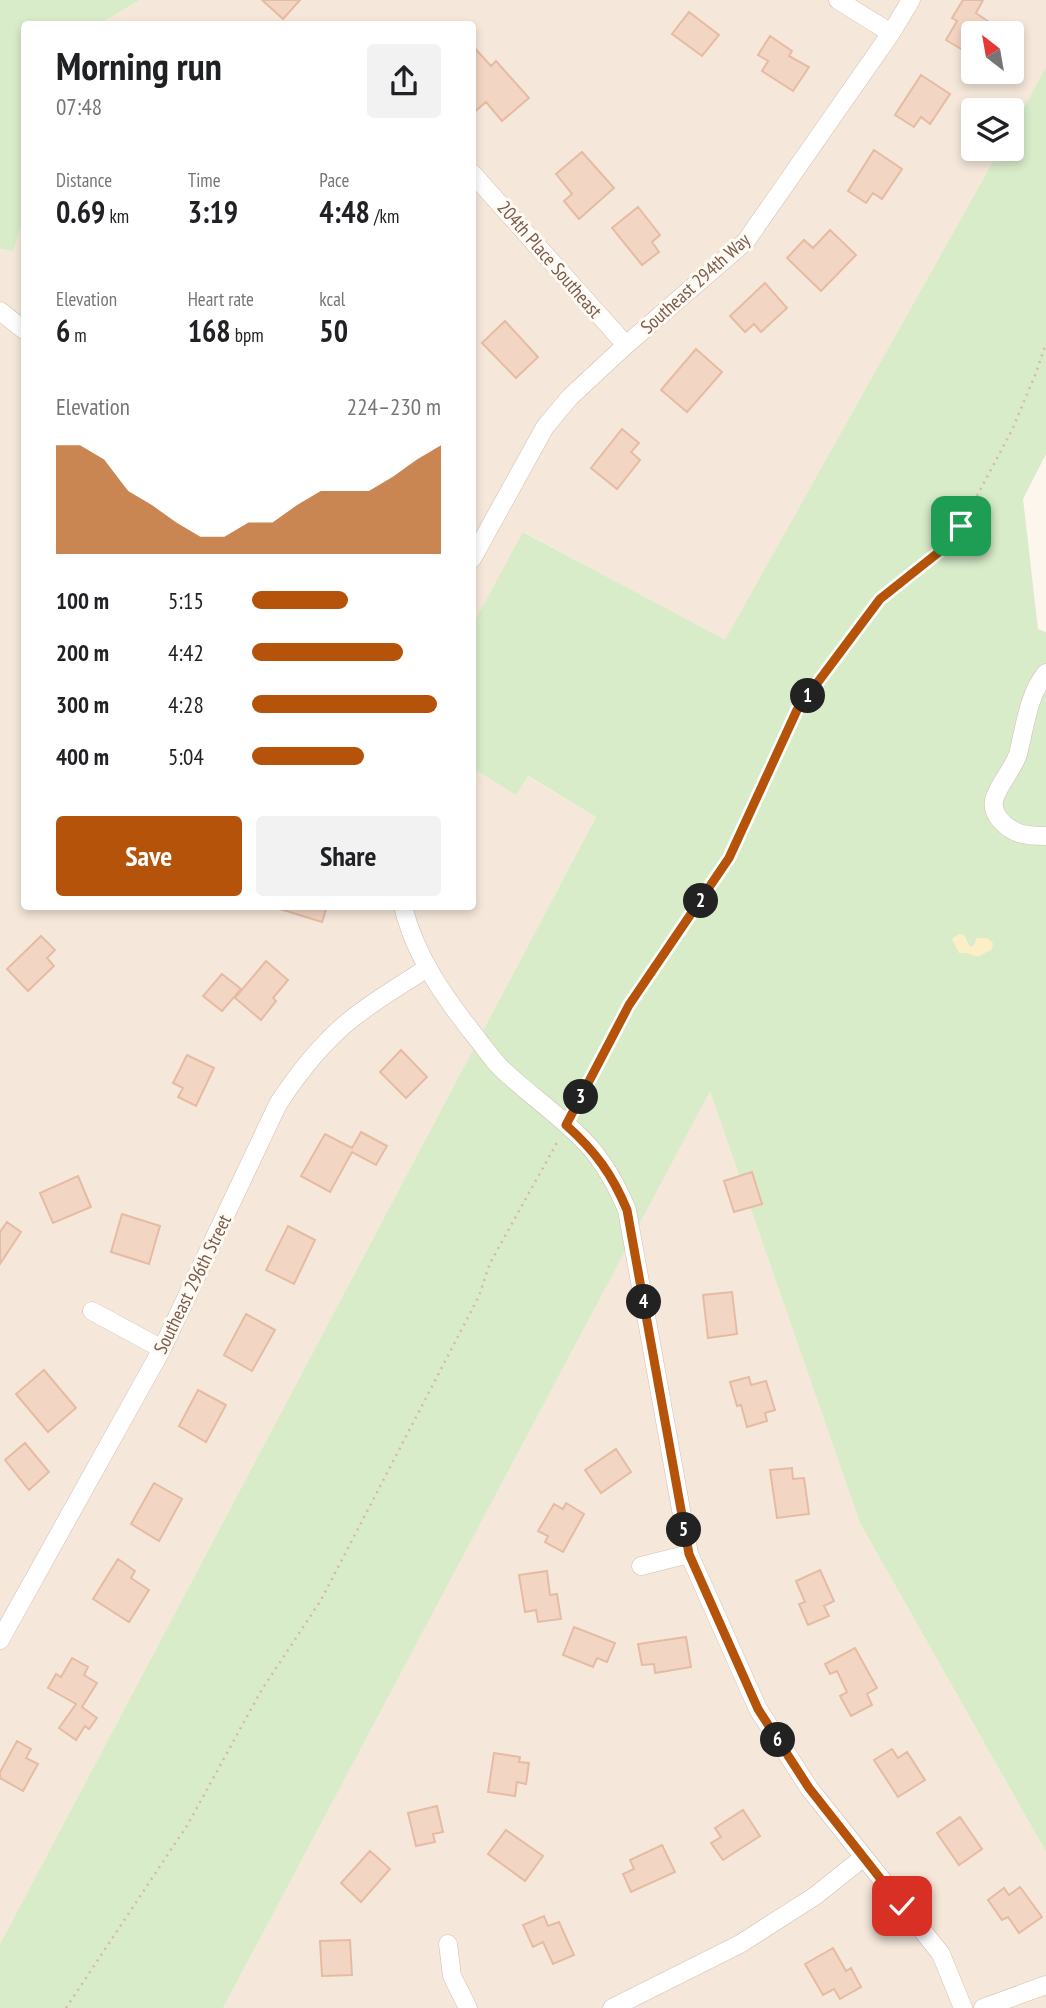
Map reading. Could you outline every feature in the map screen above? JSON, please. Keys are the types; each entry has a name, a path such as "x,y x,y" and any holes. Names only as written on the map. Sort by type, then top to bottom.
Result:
{"street":[{"path":"838,0 891,33"},
{"name":"Southeast 294th Way","path":"476,552 545,427 570,397 626,345 746,242 911,0"},
{"name":"204th Place Southeast","path":"476,177 626,345"},
{"path":"0,311 21,328"},
{"path":"1046,673 1041,678 1030,704 1016,761 994,800 999,820 1008,827 1018,833 1046,836"},
{"path":"403,910 415,945 427,968 464,1022 501,1068 587,1144 618,1189 627,1210 689,1554 758,1709 809,1788 941,1954 963,2008"},
{"name":"Southeast 296th Street","path":"0,1640 162,1349 278,1104 294,1079 331,1037 355,1016 427,968"},
{"path":"92,1311 162,1349"},
{"path":"641,1566 689,1554"},
{"path":"612,2008 740,1944 815,1896 863,1857"},
{"path":"448,1944 452,1976 468,2008"},
{"path":"983,2008 1046,1985"}],"path":[{"path":"65,2008 188,1824 261,1691 321,1600 479,1296 490,1263 629,1005 729,858 797,710 880,599 939,552 961,526 1012,430 1046,343"}],"shaded area":[{"path":"140,0 1046,0 1046,67 1024,107 1024,98 961,98 961,161 993,161 725,641 524,532 476,619 476,21 104,21"},
{"path":"21,227 21,910 476,910 476,746 596,817 0,1944 0,249 13,251"},
{"path":"710,1090 860,1523 1046,1852 1046,2008 223,2008"}],"green space":[{"path":"0,0 140,0 104,21 21,21 21,227 13,251 0,249"},
{"path":"1046,67 1046,454 1023,499 1038,629 1046,632 1046,1852 860,1523 710,1091 223,2008 0,2008 0,1944 596,817 528,776 516,795 476,770 476,618 523,532 725,640 993,161 1024,161 1024,107"}],"sand":[{"path":"959,934 964,935 970,947 977,938 987,938 993,943 992,949 978,957 959,953 952,939"}],"building":[{"path":"262,0 300,0 283,19"},
{"path":"963,0 983,0 976,13 988,21 961,21 961,49 946,40 957,21 952,18"},
{"path":"689,12 719,35 702,56 672,34"},
{"path":"770,36 792,51 789,56 809,67 793,91 762,71 768,61 758,55"},
{"path":"476,49 491,66 496,61 529,98 502,121 486,102 476,111"},
{"path":"921,75 950,94 930,124 921,117 914,127 895,115"},
{"path":"874,150 902,169 882,199 873,193 866,203 848,191"},
{"path":"582,152 614,188 579,219 564,201 572,194 556,174"},
{"path":"638,207 660,235 652,242 659,252 642,265 612,228"},
{"path":"830,230 856,255 821,291 787,258 804,240 813,248"},
{"path":"765,283 787,308 761,332 754,324 745,332 730,316"},
{"path":"505,321 538,357 516,378 482,343"},
{"path":"696,349 722,372 687,412 661,390"},
{"path":"622,429 639,443 631,452 640,460 617,489 591,468"},
{"path":"283,910 326,910 322,922"},
{"path":"41,936 55,950 47,958 54,966 28,991 7,969"},
{"path":"266,961 288,980 273,998 276,1001 261,1020 235,998"},
{"path":"222,974 241,989 222,1011 203,996"},
{"path":"401,1050 427,1077 406,1098 380,1072"},
{"path":"187,1055 214,1068 196,1106 178,1097 183,1088 173,1083"},
{"path":"361,1132 387,1146 376,1165 352,1152 330,1192 301,1176 325,1134 352,1148"},
{"path":"752,1172 762,1204 734,1212 724,1181"},
{"path":"78,1176 91,1207 53,1223 40,1193"},
{"path":"122,1214 160,1226 149,1264 111,1252"},
{"path":"7,1222 21,1232 0,1264 0,1232"},
{"path":"288,1226 315,1240 294,1284 266,1270"},
{"path":"732,1292 737,1334 708,1338 703,1295"},
{"path":"246,1314 275,1330 252,1371 224,1355"},
{"path":"44,1370 76,1408 48,1432 16,1394"},
{"path":"749,1377 751,1385 766,1381 775,1410 765,1413 767,1421 747,1427 741,1405 737,1406 730,1382"},
{"path":"198,1390 226,1405 206,1442 179,1426"},
{"path":"25,1443 49,1472 29,1490 5,1460"},
{"path":"616,1449 631,1472 601,1493 585,1470"},
{"path":"792,1468 793,1479 804,1478 809,1514 777,1518 770,1470"},
{"path":"154,1483 182,1499 159,1541 131,1524"},
{"path":"566,1503 584,1514 563,1552 545,1542 548,1536 538,1531 554,1504 563,1509"},
{"path":"118,1559 135,1571 131,1578 149,1590 129,1622 93,1599"},
{"path":"820,1570 834,1601 824,1606 829,1616 808,1625 799,1604 805,1602 796,1581"},
{"path":"547,1571 550,1595 557,1594 561,1619 538,1622 536,1610 525,1612 519,1575"},
{"path":"574,1627 615,1643 607,1662 597,1658 593,1667 563,1655"},
{"path":"686,1637 691,1667 655,1673 654,1664 642,1665 638,1644"},
{"path":"855,1648 877,1688 867,1694 872,1705 851,1716 840,1696 847,1692 837,1671 830,1674 825,1664"},
{"path":"72,1658 88,1667 84,1675 97,1683 82,1707 97,1718 89,1729 85,1726 76,1740 59,1728 76,1704 48,1688 56,1674 61,1677"},
{"path":"17,1741 31,1749 26,1758 38,1764 23,1791 0,1778 0,1772"},
{"path":"892,1749 898,1758 907,1752 925,1780 898,1797 874,1760"},
{"path":"494,1753 520,1757 519,1762 529,1763 526,1784 517,1782 515,1796 488,1792"},
{"path":"437,1806 443,1832 433,1834 435,1842 416,1846 408,1813"},
{"path":"743,1810 760,1836 723,1860 711,1843 721,1837 715,1828"},
{"path":"960,1817 982,1849 959,1865 937,1833"},
{"path":"506,1830 543,1856 525,1881 488,1854"},
{"path":"662,1845 675,1872 631,1892 623,1874 634,1869 630,1860"},
{"path":"370,1851 390,1869 361,1902 341,1883"},
{"path":"1020,1887 1042,1917 1019,1933 1008,1917 1002,1920 988,1900 1004,1888 1009,1895"},
{"path":"544,1916 548,1926 559,1922 574,1955 553,1964 543,1942 533,1947 523,1925"},
{"path":"350,1940 352,1975 322,1976 320,1941"},
{"path":"833,1948 846,1971 851,1968 861,1987 840,1999 834,1989 823,1995 805,1964"}],"route":[{"path":"902,1906 809,1788 758,1709 689,1554 627,1210 604,1166 587,1144 566,1125 629,1005 729,858 797,710 880,599 939,552 961,526"}]}
